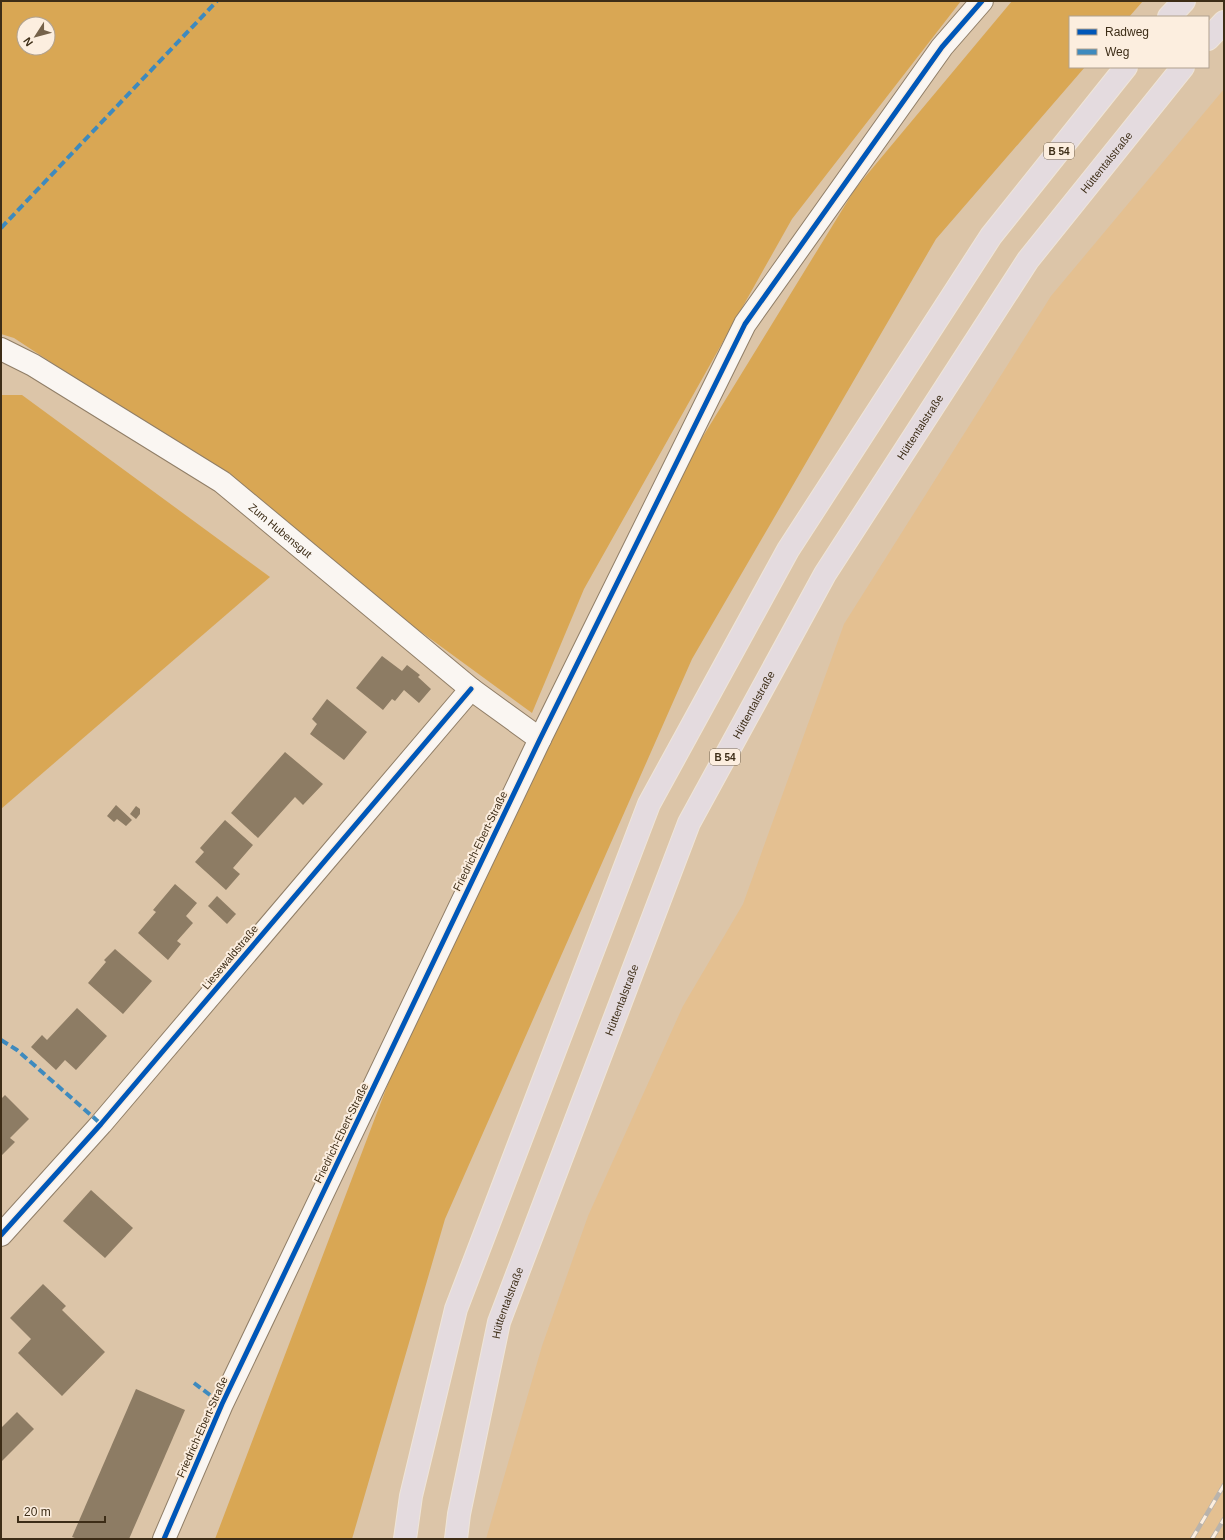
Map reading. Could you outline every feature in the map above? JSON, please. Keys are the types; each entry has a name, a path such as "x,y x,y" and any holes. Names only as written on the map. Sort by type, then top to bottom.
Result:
{"highway":[{"path":"1170,16 1184,1"},
{"path":"1209,38 1224,22"},
{"name":"B 54","path":"406,1539 412,1496 456,1309 649,804 788,550 991,236 1125,68"},
{"name":"Hüttentalstraße","path":"456,1539 459,1514 498,1322 688,823 825,574 1028,260 1182,68"}],"street":[{"name":"Friedrich-Ebert-Straße","path":"164,1539 222,1404 540,739 745,324 942,47 982,1"},
{"name":"Zum Hubensgut","path":"1,349 33,365 222,482 471,688 540,739"},
{"name":"Liesewaldstraße","path":"1,1235 101,1124 471,688"}],"shaded area":[{"path":"1,1 961,1 792,219 584,589 532,713 387,607 214,469 14,338 1,334"},
{"path":"1012,1 1143,1 1130,16 1069,16 1069,68 1084,68 936,239 692,659 445,1219 352,1539 215,1539 405,1039 670,490 855,189"},
{"path":"1224,89 1224,1539 486,1539 542,1346 588,1216 683,1006 743,904 844,624 1051,296"},
{"path":"1,395 22,395 270,577 1,809"}],"building":[{"path":"382,656 402,671 407,665 420,675 418,677 431,689 419,703 404,690 395,701 392,699 383,710 356,688"},
{"path":"327,699 367,732 344,760 310,734 317,724 312,719"},
{"path":"285,752 323,784 303,805 295,797 258,838 231,813"},
{"path":"116,805 132,820 126,826 117,819 114,822 107,816"},
{"path":"136,806 140,809 140,814 136,819 130,814"},
{"path":"225,820 253,845 233,868 240,874 226,890 195,862 204,852 200,848"},
{"path":"175,884 197,903 186,916 193,923 177,941 181,944 168,960 138,933 156,912 153,910"},
{"path":"217,896 236,914 227,924 208,906"},
{"path":"115,949 152,981 123,1014 88,983 106,962 104,960"},
{"path":"77,1008 107,1036 76,1070 65,1060 56,1070 31,1047 42,1035 47,1040"},
{"path":"5,1095 29,1119 10,1138 15,1142 2,1155 1,1099"},
{"path":"91,1190 133,1228 105,1258 63,1221"},
{"path":"43,1284 66,1306 62,1310 105,1352 62,1396 18,1353 31,1339 10,1318"},
{"path":"136,1389 185,1410 129,1539 78,1539 72,1537"},
{"path":"17,1412 34,1429 1,1462 1,1428"}],"railway":[{"path":"1192,1539 1224,1485"},
{"path":"1212,1539 1224,1519"}],"marked path":[{"path":"1,228 217,1"},
{"path":"1,1040 17,1050 101,1124"},
{"path":"194,1383 222,1404"}],"cycle path":[{"path":"164,1539 222,1404 540,739 745,324 942,47 982,1"},
{"path":"1,1235 101,1124 471,689"}]}
